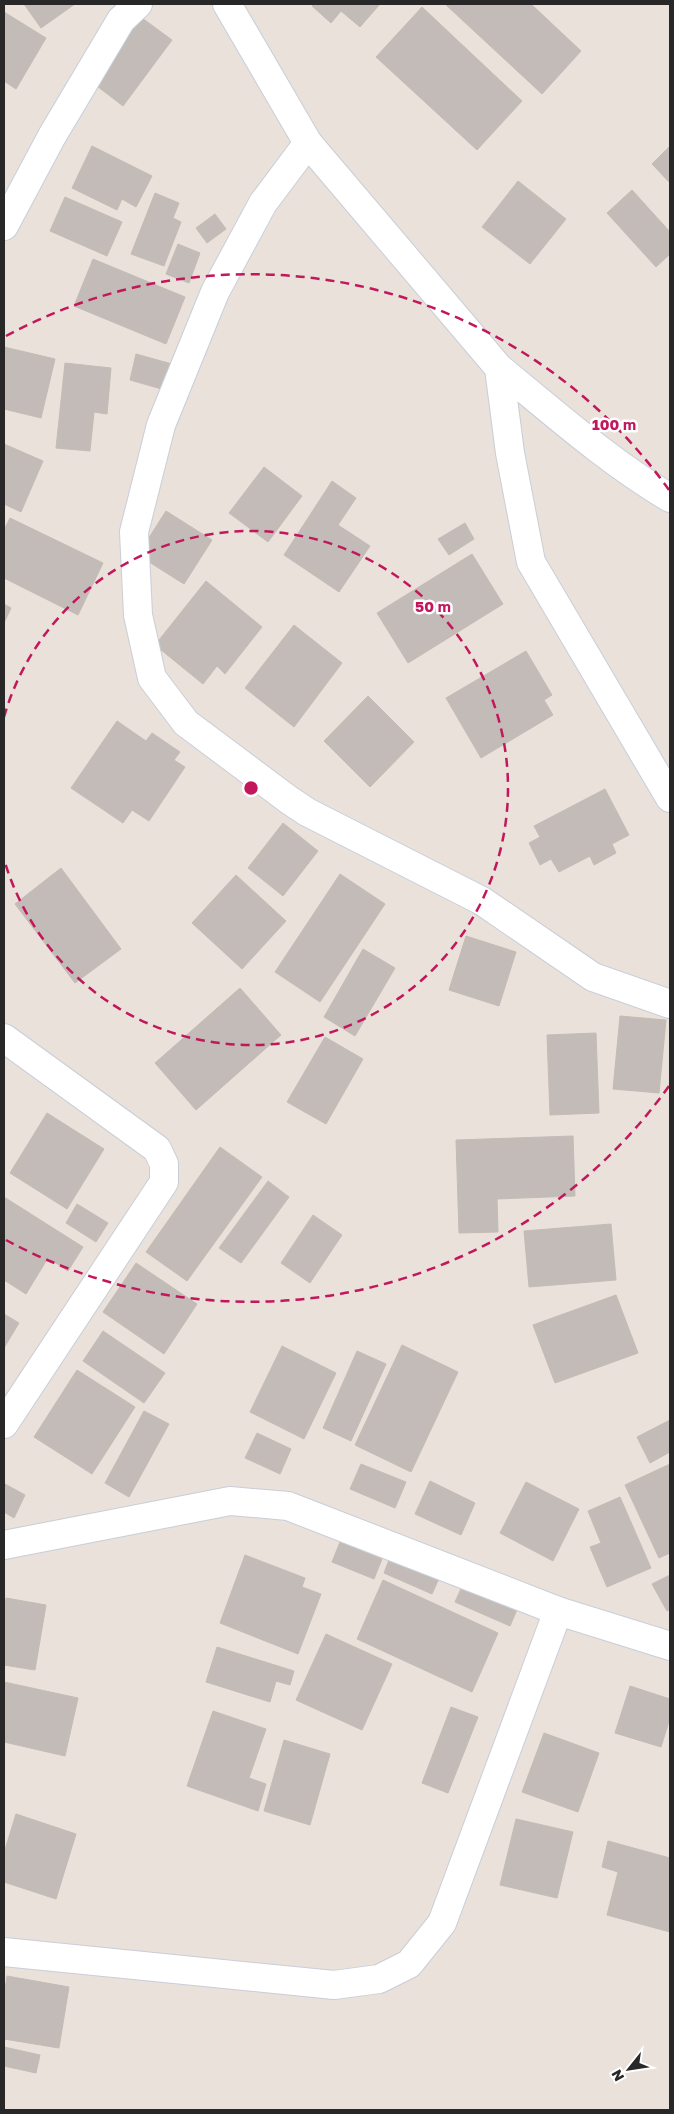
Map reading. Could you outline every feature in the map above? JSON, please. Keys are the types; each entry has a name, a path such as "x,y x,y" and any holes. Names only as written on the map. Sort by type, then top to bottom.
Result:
{"street":[{"path":"4,226 52,136 121,20 138,4"},
{"path":"227,4 308,143 499,368 571,428 648,485 670,498"},
{"path":"308,143 263,203 215,292 161,425 134,532 138,615 152,678 186,723 307,812 482,901 593,977 670,1004"},
{"path":"499,368 510,453 531,562 670,798"},
{"path":"4,1038 157,1149 164,1164 164,1182 4,1424"},
{"path":"4,1545 230,1501 288,1506 558,1612 670,1646"},
{"path":"4,1952 334,1986 379,1979 409,1964 442,1923 558,1612"}],"building":[{"path":"24,4 75,4 41,28"},
{"path":"314,4 380,4 360,27 341,11 331,23 312,6"},
{"path":"445,4 531,4 581,51 542,94"},
{"path":"422,7 522,101 477,150 376,57"},
{"path":"4,12 46,38 16,89 4,81"},
{"path":"142,18 172,40 123,106 93,83"},
{"path":"92,146 152,176 136,207 122,199 117,210 72,188"},
{"path":"670,146 670,183 652,164"},
{"path":"518,181 566,219 530,264 482,227"},
{"path":"632,190 670,232 670,254 656,267 607,213"},
{"path":"155,193 179,203 173,218 181,222 164,266 131,254"},
{"path":"65,197 122,222 107,256 50,231"},
{"path":"215,214 226,229 207,243 196,228"},
{"path":"178,244 200,253 189,283 166,274"},
{"path":"93,259 185,297 166,344 74,306"},
{"path":"4,347 55,359 41,418 4,409"},
{"path":"136,354 172,364 165,390 130,380"},
{"path":"65,363 111,368 107,414 94,412 90,451 56,448"},
{"path":"4,444 43,461 21,512 4,504"},
{"path":"264,467 302,496 268,542 229,513"},
{"path":"332,481 356,498 338,525 370,546 339,592 284,555"},
{"path":"166,511 212,540 184,584 138,555"},
{"path":"10,518 103,563 78,615 4,578 4,530"},
{"path":"465,523 474,539 449,555 438,539"},
{"path":"472,554 503,604 408,663 377,613"},
{"path":"206,581 262,627 225,674 217,666 203,684 155,645"},
{"path":"4,604 11,608 4,623"},
{"path":"294,625 342,663 294,727 245,688"},
{"path":"526,651 552,695 544,700 553,715 481,758 446,698"},
{"path":"368,696 414,742 370,787 324,741"},
{"path":"117,721 146,741 152,733 180,752 174,760 185,767 149,821 132,810 123,823 71,788"},
{"path":"605,789 629,835 612,844 616,853 594,865 590,856 559,872 551,859 540,865 529,843 540,837 534,826"},
{"path":"283,823 318,851 283,896 248,868"},
{"path":"61,868 121,949 75,983 15,904"},
{"path":"340,874 385,904 320,1002 275,972"},
{"path":"236,875 286,921 242,969 192,923"},
{"path":"466,936 516,952 499,1006 449,990"},
{"path":"363,949 395,968 355,1036 324,1017"},
{"path":"240,988 281,1035 196,1110 155,1063"},
{"path":"620,1016 666,1020 659,1093 613,1089"},
{"path":"596,1033 599,1113 550,1115 547,1035"},
{"path":"325,1037 363,1059 326,1124 287,1102"},
{"path":"47,1113 104,1149 67,1209 10,1173"},
{"path":"573,1136 575,1196 497,1199 498,1232 459,1233 456,1140"},
{"path":"220,1147 262,1177 187,1281 146,1252"},
{"path":"268,1181 289,1197 241,1263 219,1248"},
{"path":"4,1197 83,1247 68,1271 48,1258 26,1294 4,1280"},
{"path":"77,1204 108,1223 96,1242 66,1223"},
{"path":"313,1215 342,1235 310,1283 281,1263"},
{"path":"611,1224 616,1280 529,1287 524,1231"},
{"path":"136,1263 197,1304 164,1354 103,1312"},
{"path":"616,1295 638,1353 555,1383 533,1325"},
{"path":"4,1314 19,1323 4,1348"},
{"path":"103,1331 165,1373 144,1403 83,1361"},
{"path":"402,1345 458,1372 411,1472 355,1445"},
{"path":"282,1346 336,1373 304,1439 250,1412"},
{"path":"357,1351 386,1364 351,1441 323,1428"},
{"path":"77,1370 135,1407 92,1474 34,1437"},
{"path":"144,1411 169,1424 129,1497 105,1483"},
{"path":"670,1420 670,1452 650,1463 637,1437"},
{"path":"257,1433 291,1449 280,1474 245,1458"},
{"path":"361,1464 406,1482 395,1508 350,1489"},
{"path":"670,1464 670,1553 659,1558 625,1485"},
{"path":"430,1481 475,1503 461,1535 415,1514"},
{"path":"526,1482 579,1509 553,1561 500,1533"},
{"path":"5,1484 25,1495 14,1518 4,1512"},
{"path":"620,1497 651,1568 607,1587 590,1547 601,1543 588,1511"},
{"path":"340,1542 382,1559 374,1579 332,1562"},
{"path":"245,1555 305,1578 302,1587 321,1594 298,1654 220,1623"},
{"path":"391,1555 440,1576 432,1594 384,1573"},
{"path":"670,1575 670,1609 667,1611 652,1584"},
{"path":"383,1580 498,1633 472,1692 357,1639"},
{"path":"464,1582 519,1605 510,1626 455,1602"},
{"path":"6,1598 46,1605 35,1670 4,1665"},
{"path":"326,1634 392,1664 362,1730 296,1700"},
{"path":"217,1647 294,1671 290,1685 276,1681 270,1702 206,1682"},
{"path":"4,1682 78,1698 65,1756 4,1742"},
{"path":"630,1686 670,1699 670,1718 661,1747 615,1733"},
{"path":"451,1707 478,1717 448,1793 422,1783"},
{"path":"213,1711 266,1729 249,1778 266,1784 258,1811 187,1786"},
{"path":"544,1733 599,1753 578,1812 522,1792"},
{"path":"284,1740 330,1754 310,1825 264,1811"},
{"path":"16,1814 76,1834 56,1899 4,1882 4,1853"},
{"path":"516,1819 573,1832 557,1898 500,1885"},
{"path":"608,1841 670,1858 670,1932 607,1915 618,1872 602,1867"},
{"path":"7,1976 69,1987 59,2048 4,2039 4,1997"},
{"path":"4,2047 40,2055 36,2073 4,2066"}]}
